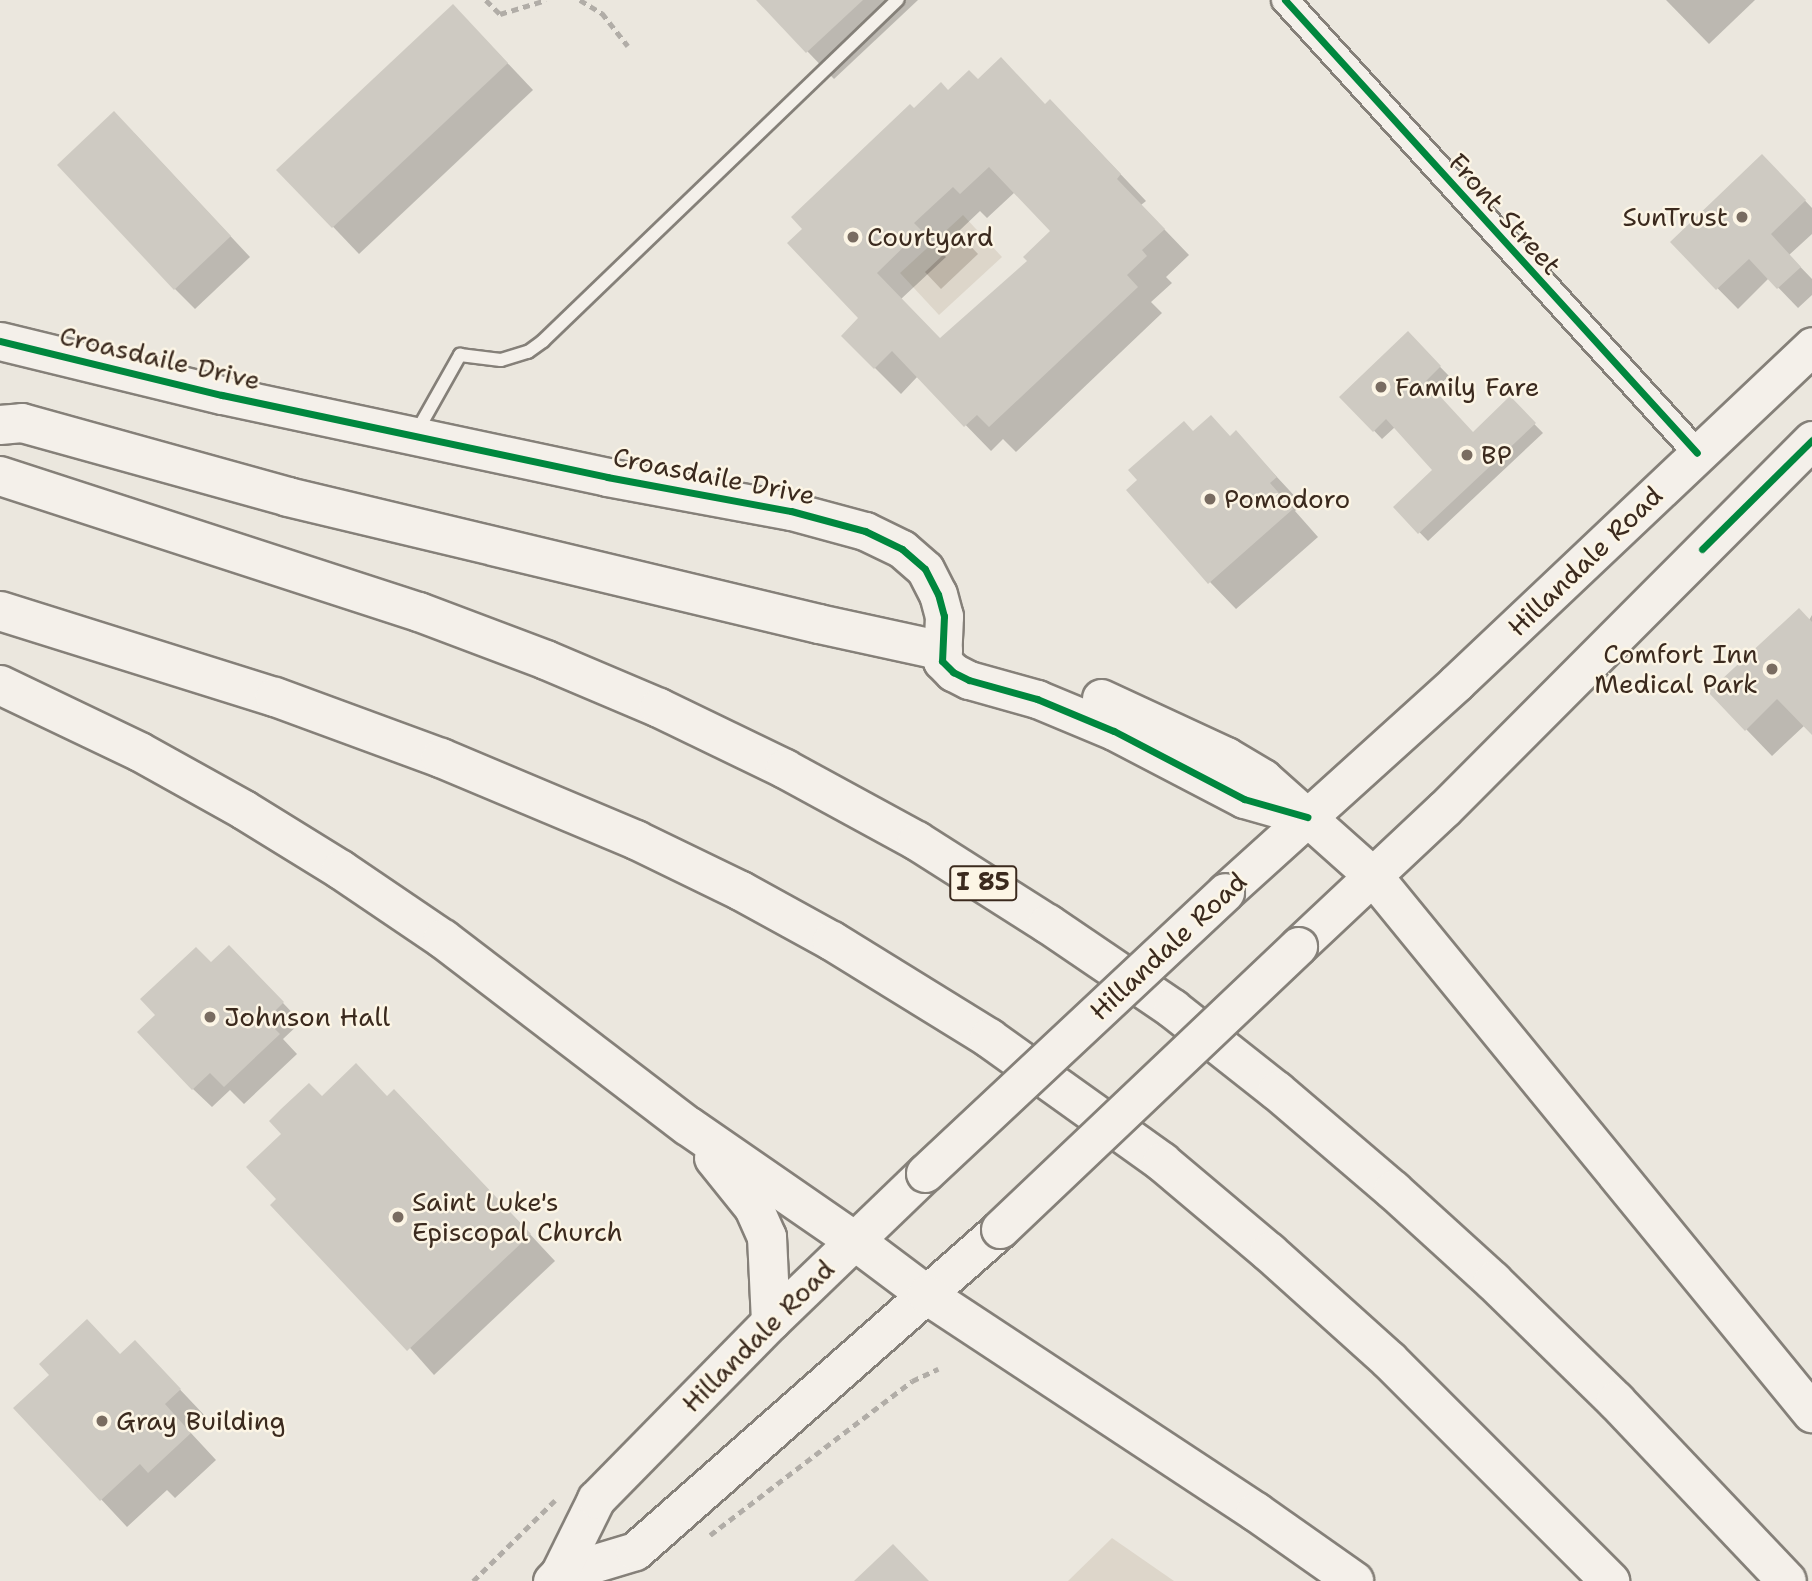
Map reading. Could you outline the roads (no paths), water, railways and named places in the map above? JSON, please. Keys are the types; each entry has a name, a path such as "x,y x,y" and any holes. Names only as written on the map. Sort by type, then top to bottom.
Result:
{"highway":[{"path":"0,425 22,424 315,503 819,624 943,651"},
{"name":"I 85","path":"0,475 419,612 546,660 659,708 785,769 917,841 1048,924 1173,1009 1298,1109 1502,1290 1616,1401 1787,1581"},
{"path":"0,611 275,697 441,758 636,840 741,891 832,941 989,1038 1162,1162 1269,1252 1389,1360 1610,1581"},
{"path":"0,685 140,752 244,810 341,870 443,939 688,1126 855,1241 927,1295 1256,1512 1354,1581"},
{"path":"1373,876 1812,1413"},
{"path":"688,1126 754,1208 762,1223 769,1248 771,1321"}],"main road":[{"name":"Croasdaile Drive","path":"0,341 222,395 607,477 791,511 865,531 902,549 925,569 942,605 943,651"},
{"name":"Hillandale Road","path":"555,1577 596,1499 771,1321 1225,892 1456,682 1812,346"},
{"name":"Hillandale Road","path":"555,1577 635,1551 1000,1229 1444,809 1812,440"},
{"path":"943,651 1048,676 1226,756 1263,778 1373,876"}],"street":[{"name":"Front Street","path":"1285,0 1697,453"}],"lane":[{"path":"414,435 460,355 501,360 528,352 543,341 897,0"}],"place":[{"name":"SunTrust","path":"1742,217"},
{"name":"Courtyard","path":"853,237"},
{"name":"Family Fare","path":"1381,387"},
{"name":"BP","path":"1467,455"},
{"name":"Pomodoro","path":"1210,499"},
{"name":"Comfort Inn Medical Park","path":"1772,669"},
{"name":"Johnson Hall","path":"210,1017"},
{"name":"Saint Luke's Episcopal Church","path":"398,1217"},
{"name":"Gray Building","path":"102,1421"}]}
